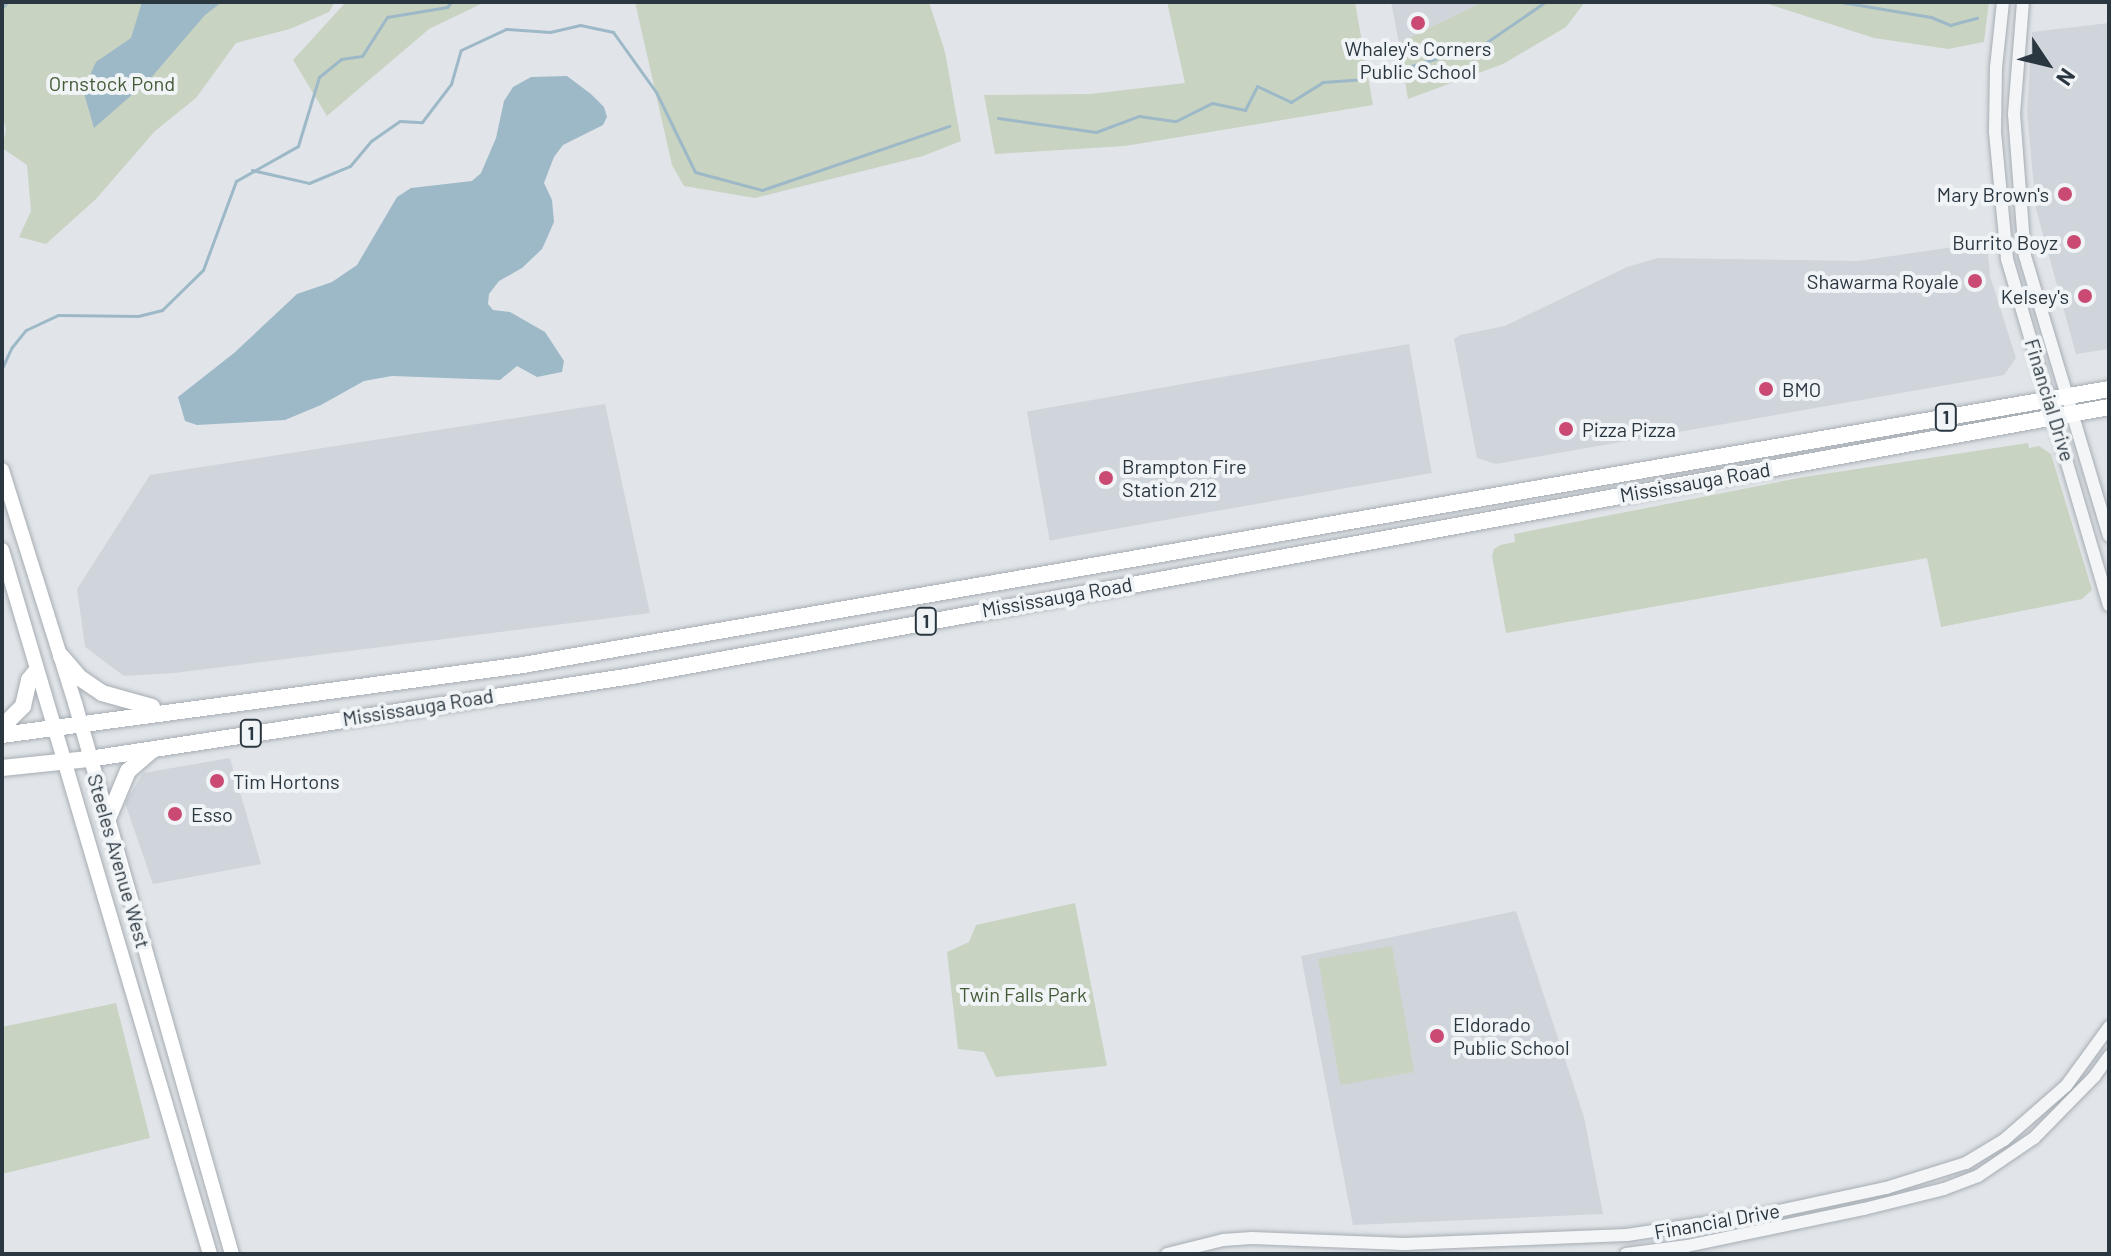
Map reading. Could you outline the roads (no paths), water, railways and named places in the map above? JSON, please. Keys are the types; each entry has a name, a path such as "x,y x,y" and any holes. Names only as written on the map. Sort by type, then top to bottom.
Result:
{"main road":[{"name":"Mississauga Road","path":"2,735 537,662 2109,389"},
{"name":"Mississauga Road","path":"2,768 89,759 632,676 2109,407"},
{"name":"Steeles Avenue West","path":"2,470 61,656 232,1254"},
{"name":"Steeles Avenue West","path":"2,550 62,762 210,1254"},
{"path":"61,656 88,685 117,700 142,707 182,709"},
{"path":"2,727 23,706 29,680 36,671"},
{"path":"107,821 128,771 154,748"}],"street":[{"name":"Financial Drive","path":"2003,2 1994,98 2002,225 2007,259 2058,398"},
{"name":"Financial Drive","path":"2023,2 2014,114 2020,223 2058,398 2109,605"},
{"name":"Financial Drive","path":"2062,415 2109,536"},
{"name":"Financial Drive","path":"1167,1254 1223,1240 1252,1238 1404,1244 1627,1235 1760,1215 1886,1188 1966,1163 2004,1140 2066,1086 2109,1027"},
{"name":"Financial Drive","path":"1626,1254 1687,1246 1851,1212 1944,1189 1978,1176 2052,1121 2109,1056"}],"water":[{"path":"142,2 222,2 205,15 150,79 94,128 83,90 96,62 131,38"},
{"path":"567,76 604,107 607,117 603,125 563,145 554,157 544,183 552,200 554,222 547,238 542,249 522,268 499,281 489,294 488,304 493,310 510,312 545,332 564,361 562,372 537,377 517,366 500,380 392,376 364,381 321,405 285,420 197,425 185,421 178,397 234,353 297,294 332,282 357,265 397,197 411,188 472,181 481,173 496,138 504,101 513,87 531,77"}],"waterway":[{"path":"2,8 7,2"},
{"path":"2,368 12,347 26,330 58,315 138,316 162,310 203,270 236,181 298,146 319,77 341,59 362,56 387,17 447,7 451,2"},
{"path":"1408,67 1484,44 1545,2"},
{"path":"1841,2 1931,17 1950,25 1977,18"},
{"path":"252,170 309,183 350,166 371,141 400,121 422,122 451,84 461,50 506,29 550,32 580,25 613,32 656,92 695,172 762,190 949,126"},
{"path":"998,118 1096,132 1139,116 1176,121 1212,103 1245,110 1257,86 1291,102 1323,82 1362,79"}],"place":[{"name":"Whaley's Corners Public School","path":"1418,23"},
{"name":"Mary Brown's","path":"2065,194"},
{"name":"Burrito Boyz","path":"2074,242"},
{"name":"Shawarma Royale","path":"1975,281"},
{"name":"Kelsey's","path":"2085,296"},
{"name":"BMO","path":"1766,389"},
{"name":"Pizza Pizza","path":"1566,429"},
{"name":"Brampton Fire Station 212","path":"1106,478"},
{"name":"Tim Hortons","path":"217,781"},
{"name":"Esso","path":"175,814"},
{"name":"Eldorado Public School","path":"1437,1036"}],"park label":[{"name":"Ornstock Pond","path":"112,83"},
{"name":"Twin Falls Park","path":"1023,994"}]}
